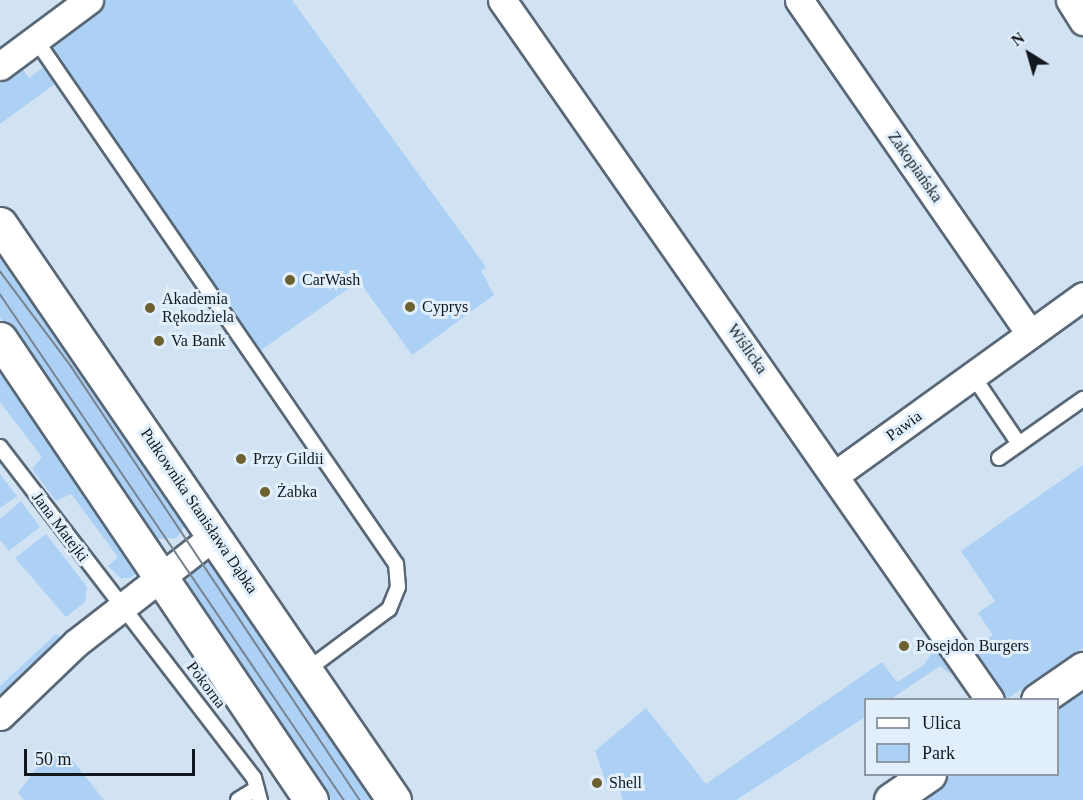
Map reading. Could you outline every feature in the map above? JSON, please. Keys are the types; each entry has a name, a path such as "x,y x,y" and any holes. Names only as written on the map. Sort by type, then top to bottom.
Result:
{"street":[{"path":"0,66 89,0"},
{"name":"Wiślicka","path":"502,0 989,698"},
{"name":"Zakopiańska","path":"799,0 1030,334"},
{"path":"1070,0 1083,21"},
{"name":"Pułkownika Stanisława Dąbka","path":"0,224 215,535 394,800"},
{"name":"Pawia","path":"835,475 1083,296"},
{"path":"0,339 161,574 311,800"},
{"path":"0,716 46,669 161,574 215,535"},
{"path":"1040,698 1083,669"},
{"path":"898,798 926,776"}],"lane":[{"path":"36,39 396,564 397,595 389,609 307,670"},
{"path":"973,376 1019,444"},
{"path":"999,458 1083,399"},
{"name":"Jana Matejki","path":"0,447 121,607"},
{"name":"Pokorna","path":"121,607 152,640 258,794"},
{"path":"238,800 258,794"}],"green space":[{"path":"89,0 292,0 486,267 481,271 494,295 412,355 359,281 254,355 63,78 0,124 0,84 22,68 29,78 51,62 36,40"},
{"path":"0,248 187,522 177,538 152,539 0,317"},
{"path":"0,362 137,571 131,578 120,578 108,566 118,557 71,494 56,501 32,469 42,457 0,402"},
{"path":"1083,465 1083,648 1008,698 989,698 961,657 993,635 978,613 995,601 961,551"},
{"path":"0,474 17,496 0,508"},
{"path":"21,501 40,527 9,551 0,540 0,519"},
{"path":"46,534 87,587 85,602 66,617 15,558"},
{"path":"206,563 215,563 378,800 324,800 187,587 188,575"},
{"path":"56,634 65,639 0,699 0,686"},
{"path":"935,648 953,676 940,666 892,698 864,698 864,718 736,800 623,800 618,785 608,788 595,751 646,708 706,784 882,662 897,682 924,665"},
{"path":"1083,685 1083,800 915,800 951,776 1059,776 1059,701"},
{"path":"66,752 104,800 24,800 18,793 41,762"}],"tram line":[{"path":"0,271 71,366 360,800"},
{"path":"0,294 344,800"}],"place":[{"name":"CarWash","path":"290,280"},
{"name":"Cyprys","path":"410,307"},
{"name":"Akademia Rękodziela","path":"150,308"},
{"name":"Va Bank","path":"159,341"},
{"name":"Przy Gildii","path":"241,459"},
{"name":"Żabka","path":"265,492"},
{"name":"Posejdon Burgers","path":"904,646"},
{"name":"Shell","path":"597,783"}]}
